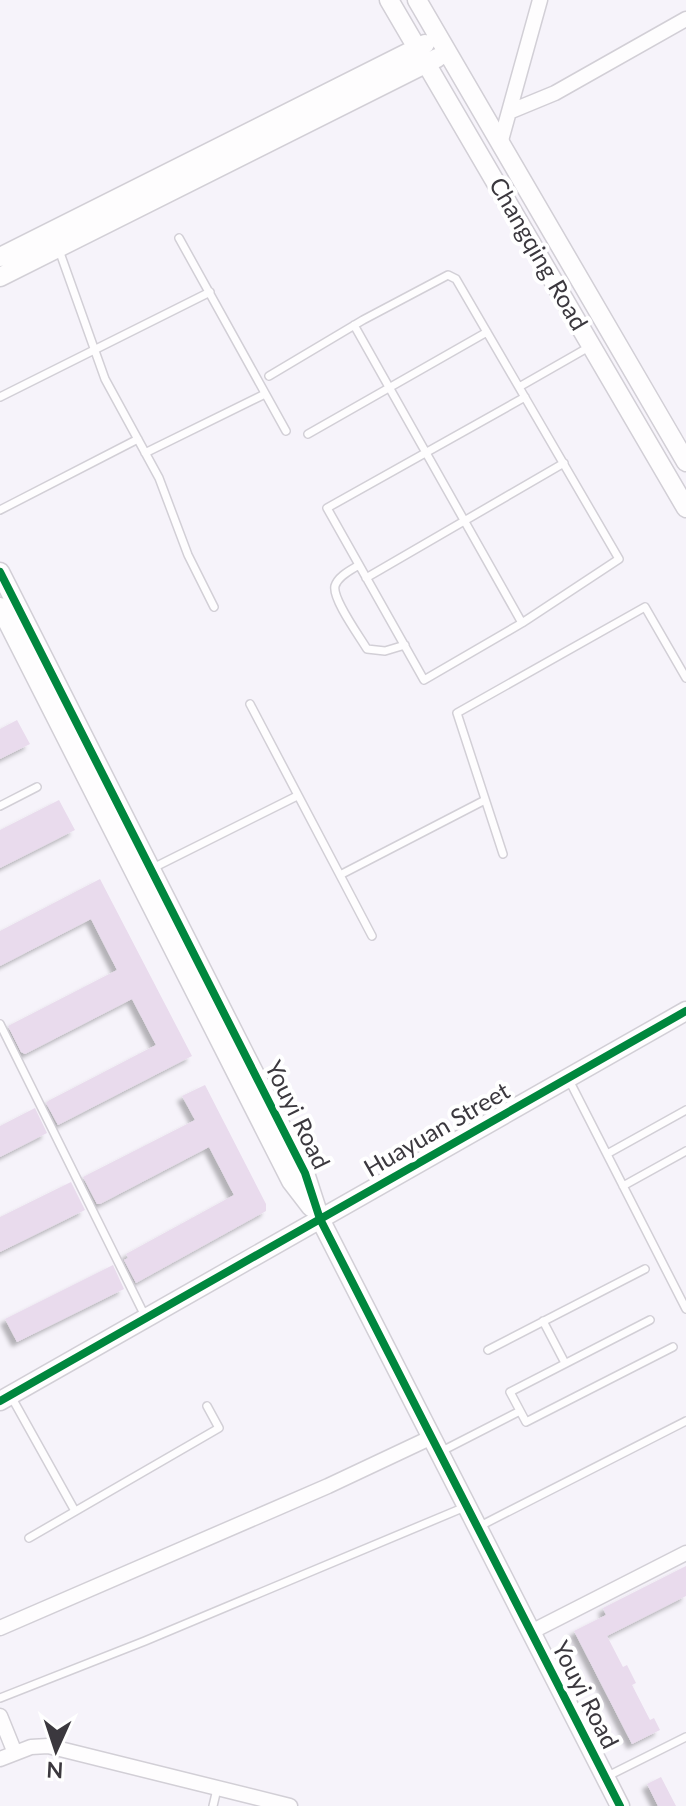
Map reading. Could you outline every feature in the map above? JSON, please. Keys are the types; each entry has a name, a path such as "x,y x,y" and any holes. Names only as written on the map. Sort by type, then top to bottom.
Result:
{"street":[{"name":"Changqing Road","path":"389,0 686,508"},
{"name":"Changqing Road","path":"417,0 676,436 686,462"},
{"path":"500,144 540,0"},
{"path":"509,112 555,93 686,19"},
{"path":"0,277 443,45"},
{"path":"0,257 422,56"},
{"name":"Youyi Road","path":"0,572 305,1173 320,1219 617,1805"},
{"name":"Youyi Road","path":"0,607 291,1181 320,1219"},
{"name":"Huayuan Street","path":"5,1398 686,1011"},
{"path":"0,1628 436,1445"},
{"path":"531,1632 686,1553"},
{"path":"0,1716 15,1753"},
{"path":"0,1759 31,1747 48,1746 290,1806"}],"lane":[{"path":"179,238 286,431"},
{"path":"58,248 105,379 159,478 188,555 214,607"},
{"path":"269,376 354,325 448,275 456,279 564,463 619,559 522,623 424,680 327,508 525,397"},
{"path":"0,397 210,292"},
{"path":"354,325 522,623"},
{"path":"308,434 487,332"},
{"path":"519,387 591,345"},
{"path":"145,453 265,394"},
{"path":"0,510 138,439"},
{"path":"366,578 564,463"},
{"path":"359,565 339,578 335,597 367,649 385,651 405,645"},
{"path":"503,854 457,713 645,607 686,678"},
{"path":"250,704 372,936"},
{"path":"0,806 37,787"},
{"path":"151,869 297,796"},
{"path":"340,875 485,800"},
{"path":"0,1024 146,1318"},
{"path":"569,1078 686,1309"},
{"path":"607,1154 686,1110"},
{"path":"623,1186 686,1151"},
{"path":"488,1350 645,1269"},
{"path":"650,1320 510,1392 526,1422 673,1347"},
{"path":"543,1321 565,1363"},
{"path":"5,1398 75,1511"},
{"path":"29,1538 219,1428 207,1406"},
{"path":"436,1445 520,1411"},
{"path":"477,1527 686,1421"},
{"path":"0,1698 467,1506"},
{"path":"605,1778 686,1737"},
{"path":"213,1806 217,1788"}],"building":[{"path":"17,720 30,744 0,759 0,729"},
{"path":"59,800 75,830 0,868 0,830"},
{"path":"100,879 192,1056 58,1125 46,1103 48,1101 156,1045 132,999 25,1054 21,1052 8,1026 117,970 91,919 0,966 0,931"},
{"path":"205,1085 266,1204 266,1211 136,1283 124,1260 128,1258 126,1254 234,1195 209,1147 100,1204 97,1204 83,1177 195,1120 182,1096"},
{"path":"35,1108 47,1133 0,1157 0,1126"},
{"path":"71,1182 85,1210 0,1252 0,1217"},
{"path":"113,1265 124,1289 17,1342 5,1319"},
{"path":"686,1566 686,1596 607,1636 623,1667 627,1665 636,1683 632,1685 650,1720 654,1718 660,1730 632,1744 574,1631 606,1615 603,1608"},
{"path":"661,1777 676,1806 658,1806 647,1784"}],"cycle path":[{"path":"0,572 305,1173 320,1219 620,1806"},
{"path":"0,1401 686,1011"}]}
